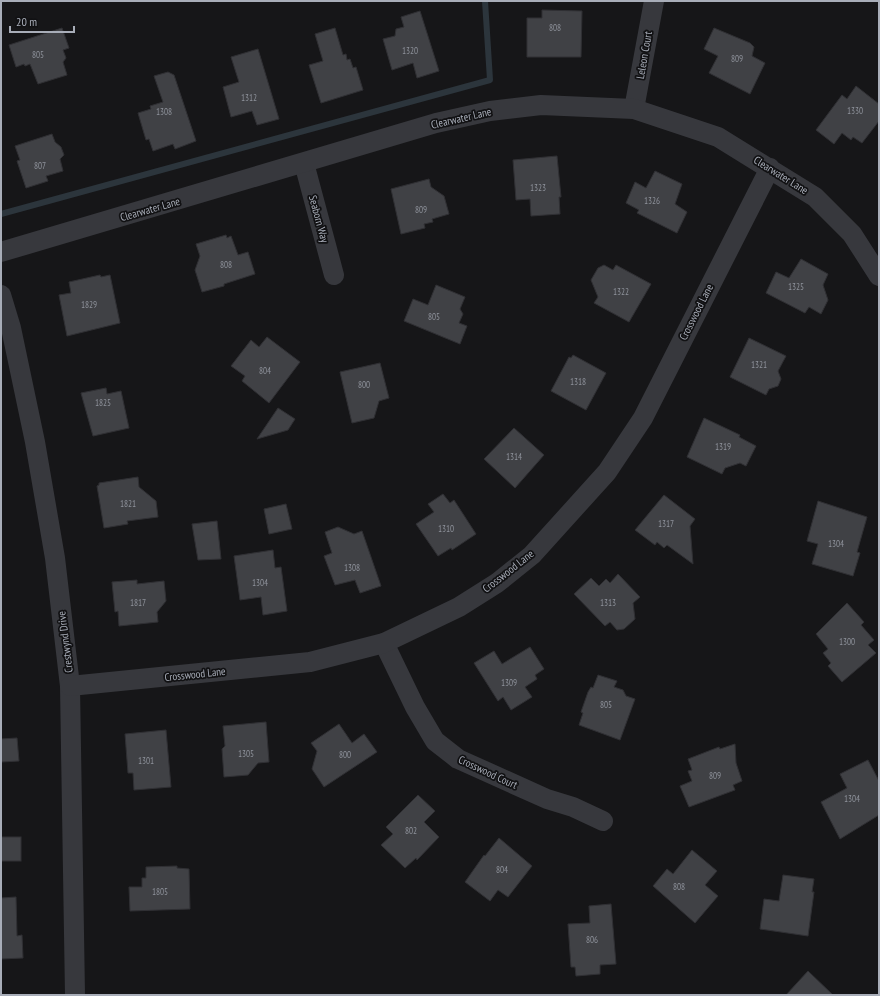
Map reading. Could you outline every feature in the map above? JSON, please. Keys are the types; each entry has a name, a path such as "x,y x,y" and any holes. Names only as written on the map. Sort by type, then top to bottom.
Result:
{"street":[{"name":"Leleon Court","path":"634,109 654,1"},
{"name":"Clearwater Lane","path":"1,252 436,123 490,111 541,106 634,109 718,137 815,197 852,234 879,276"},
{"name":"Seaborn Way","path":"304,163 334,275"},
{"name":"Crosswood Lane","path":"70,686 310,662 384,643 459,606 497,582 532,555 607,472 643,418 770,168"},
{"name":"Crestwynd Drive","path":"1,295 11,328 35,442 55,558 70,686 76,995"},
{"name":"Crosswood Court","path":"384,643 415,707 435,741 452,755 541,796 573,807 602,821"}],"building":[{"path":"542,10 582,11 581,57 527,57 527,18 542,18"},
{"path":"420,11 439,71 417,78 413,63 392,70 383,39 395,36 396,29 404,27 401,17"},
{"path":"62,28 69,48 63,50 66,58 63,62 67,75 38,84 30,64 25,66 24,64 16,67 9,45"},
{"path":"335,28 343,55 346,54 347,60 350,59 353,68 356,67 363,90 321,103 309,65 323,61 315,34"},
{"path":"714,28 750,43 754,47 752,56 765,63 750,94 709,73 718,56 704,49"},
{"path":"258,49 279,119 257,125 252,111 231,117 223,87 239,82 231,57"},
{"path":"168,72 174,75 196,141 175,149 173,144 153,151 149,139 146,140 138,113 151,109 150,106 163,102 154,76"},
{"path":"856,86 879,104 879,121 862,143 853,137 851,140 842,133 834,144 816,130 842,95 847,99"},
{"path":"52,134 55,142 61,147 64,155 60,159 63,171 46,176 48,181 26,188 17,161 20,160 15,146"},
{"path":"557,156 561,197 559,197 560,214 531,216 530,199 516,200 513,160"},
{"path":"655,171 682,184 675,204 687,212 677,233 637,213 639,210 626,203 635,182 646,188"},
{"path":"429,179 431,187 444,196 449,214 432,219 433,222 424,224 425,228 401,234 391,189"},
{"path":"226,235 227,238 231,236 238,255 248,252 255,274 224,284 224,286 202,292 195,270 200,256 196,244"},
{"path":"801,259 828,274 823,285 828,300 821,314 809,307 805,313 766,293 776,272 789,278"},
{"path":"604,265 613,270 616,265 651,284 629,322 594,303 598,297 591,280 598,268"},
{"path":"100,275 101,277 110,275 120,323 67,336 59,295 71,293 69,282"},
{"path":"436,285 465,297 460,309 463,314 459,323 467,326 460,344 404,321 413,299 428,305"},
{"path":"267,337 300,362 269,403 242,381 245,376 231,366 251,340 259,347"},
{"path":"749,338 786,356 778,371 781,379 778,386 769,389 766,395 730,377"},
{"path":"573,355 606,373 586,410 551,391 569,357 571,358"},
{"path":"380,363 389,398 379,401 374,418 352,423 340,372"},
{"path":"106,388 107,394 121,391 129,428 93,436 81,393"},
{"path":"278,408 295,419 288,430 257,439"},
{"path":"704,418 740,435 739,437 756,446 746,466 740,463 725,468 722,474 687,457"},
{"path":"514,428 544,455 515,488 484,459"},
{"path":"138,477 139,487 156,501 158,517 127,521 128,524 104,528 97,486 99,483"},
{"path":"443,494 450,503 454,500 476,534 452,550 451,548 438,556 416,524 434,512 428,504"},
{"path":"664,495 695,519 690,526 693,564 667,545 664,548 657,542 655,545 635,530"},
{"path":"818,501 867,517 857,552 860,553 853,576 812,564 818,544 807,541"},
{"path":"286,504 292,529 269,534 264,509"},
{"path":"217,521 221,559 198,560 192,524"},
{"path":"338,527 354,534 362,531 381,586 360,593 355,580 335,585 324,556 332,553 325,532"},
{"path":"273,550 275,568 281,567 287,611 263,615 261,597 240,600 234,556"},
{"path":"618,574 640,597 633,603 635,619 624,629 617,630 610,622 605,626 574,594 591,578 599,586 606,579 610,583"},
{"path":"137,580 137,584 164,581 166,601 157,612 158,622 119,626 118,611 115,612 112,582"},
{"path":"847,603 864,622 861,625 874,640 868,645 876,653 842,682 828,666 831,663 823,653 828,649 816,634"},
{"path":"530,647 544,669 535,675 537,679 525,687 532,697 511,710 503,697 498,701 474,663 494,651 502,664"},
{"path":"598,675 617,681 614,687 623,690 626,696 635,699 620,740 579,725 583,713 581,712 588,692 591,687 593,688"},
{"path":"266,722 269,762 258,763 248,775 224,777 222,749 225,746 223,726"},
{"path":"339,724 352,743 364,734 377,752 324,787 312,769 317,751 311,743"},
{"path":"166,730 171,787 134,790 133,773 128,773 125,734"},
{"path":"17,738 19,761 1,762 1,739"},
{"path":"735,744 736,763 742,781 733,785 735,790 689,807 680,786 692,781 688,771 692,770 688,759 719,747 720,749"},
{"path":"868,760 879,781 879,815 840,839 821,802 847,788 840,774"},
{"path":"418,795 435,811 424,822 439,837 417,860 416,858 405,868 381,845 393,834 386,827"},
{"path":"1,837 21,837 21,861 1,861"},
{"path":"499,838 532,866 508,897 498,890 490,901 465,882 484,855 485,856"},
{"path":"692,850 717,871 705,885 718,896 695,923 653,886 667,869 673,874"},
{"path":"177,866 177,868 189,869 190,909 130,911 129,887 142,887 142,878 146,878 146,867"},
{"path":"783,875 814,879 812,892 814,892 808,936 760,929 764,899 779,901"},
{"path":"16,897 17,936 22,935 23,958 1,959 1,898"},
{"path":"611,904 616,964 600,965 600,974 576,976 575,967 571,967 568,924 590,923 589,906"},
{"path":"808,971 833,995 786,995"}],"waterway":[{"path":"1,214 490,80 485,1"}]}
